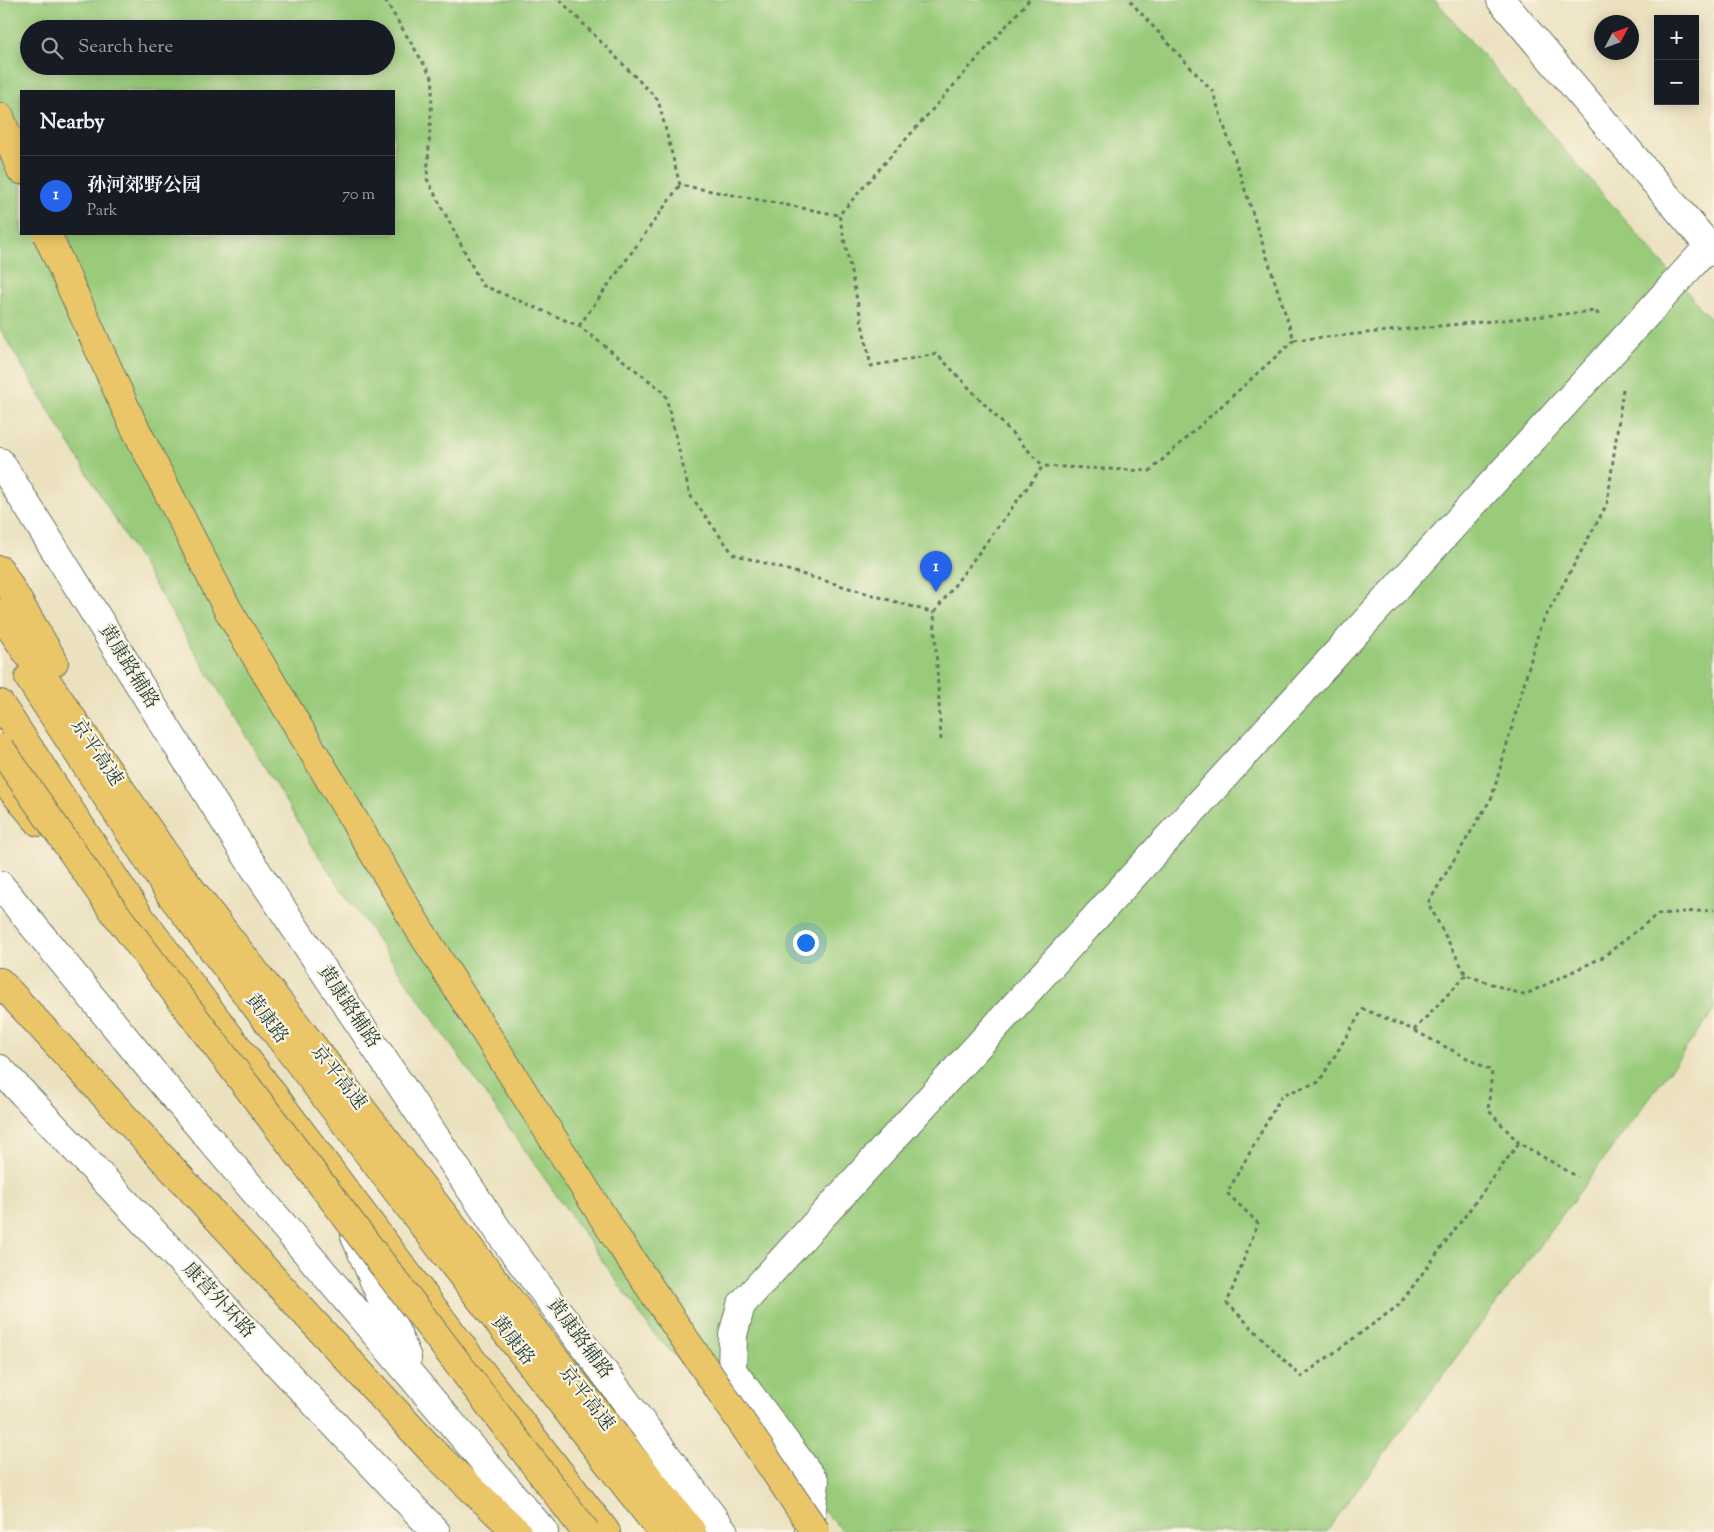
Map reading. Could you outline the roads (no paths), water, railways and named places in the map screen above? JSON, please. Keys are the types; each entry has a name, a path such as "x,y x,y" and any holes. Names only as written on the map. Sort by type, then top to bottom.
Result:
{"main road":[{"path":"0,117 20,167"},
{"path":"47,235 131,420 227,608 423,935 619,1242 816,1532"},
{"path":"0,570 173,866"},
{"name":"京平高速","path":"0,613 173,866 692,1532"},
{"name":"黄康路","path":"0,634 171,895 438,1246 662,1532"},
{"path":"0,704 140,917 472,1360 606,1532"},
{"path":"0,748 112,909 586,1532"},
{"path":"0,776 112,909"},
{"path":"0,982 433,1452 517,1532"}],"street":[{"path":"809,1532 815,1482 732,1370 733,1335 741,1306 1619,345 1711,249 1501,0"},
{"name":"黄康路辅路","path":"0,462 244,852 501,1234 724,1532"},
{"path":"0,885 158,1078 544,1532"},
{"name":"康营外环路","path":"0,1069 436,1532"},
{"path":"323,1162 418,1384"}],"place":[{"name":"孙河郊野公园","path":"936,592"}]}
